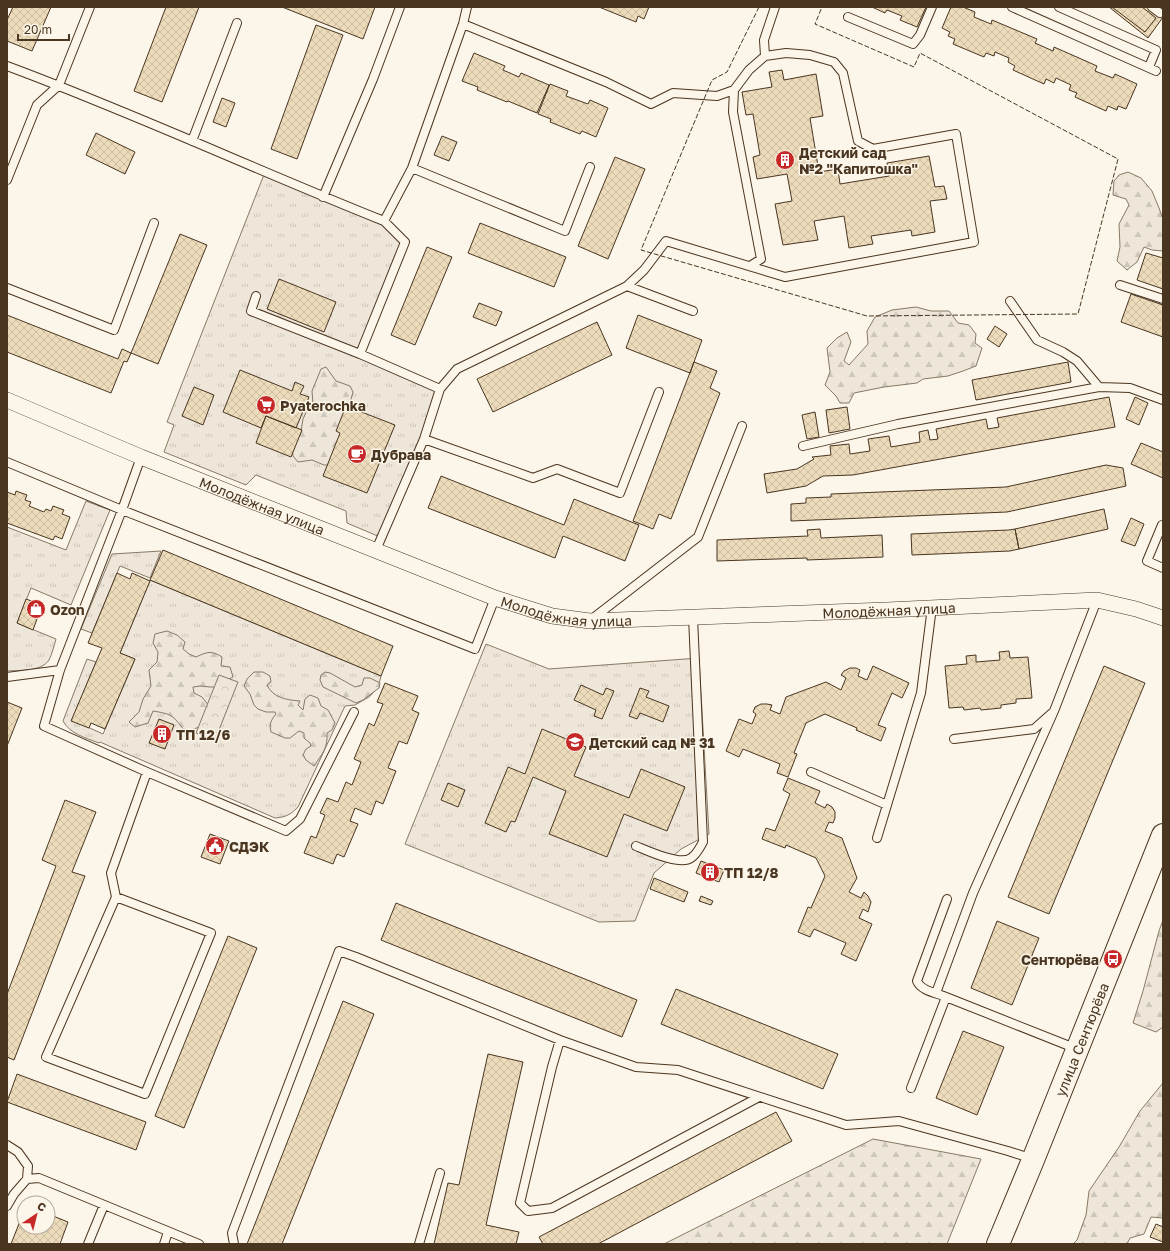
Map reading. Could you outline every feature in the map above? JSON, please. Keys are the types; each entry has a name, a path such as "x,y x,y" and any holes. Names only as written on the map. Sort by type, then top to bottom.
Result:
{"main road":[{"name":"улица Сентюрёва","path":"998,1244 1163,835"}],"street":[{"name":"Молодёжная улица","path":"7,400 141,457 495,598 552,616 590,621 1097,600 1136,609 1163,618"}],"lane":[{"path":"7,180 37,105 59,85 90,7"},
{"path":"323,197 373,79 400,7"},
{"path":"384,221 412,168 463,24 467,7"},
{"path":"765,56 764,40 775,7"},
{"path":"848,17 913,44 920,35 932,7"},
{"path":"1012,7 1153,69 1156,50 1059,7"},
{"path":"1152,7 1160,13"},
{"path":"192,142 237,23"},
{"path":"463,24 606,82 651,104 673,93 717,96 734,90"},
{"path":"376,550 424,439 440,389 457,369 628,286 644,270 666,241 785,277 974,242 956,134 873,149 858,140 843,73 834,62 810,55 792,53 765,56 748,70 734,90 733,112 762,259 750,266"},
{"path":"7,66 59,85 323,197 384,221 405,242 360,354"},
{"path":"412,168 565,231 590,167"},
{"path":"7,288 114,330 154,222"},
{"path":"1120,285 1163,299"},
{"path":"628,286 693,311"},
{"path":"256,296 251,311 360,354 440,389"},
{"path":"1010,301 1037,340 1063,352 1077,361 1099,387"},
{"path":"803,446 898,424 1099,387 1130,388 1163,400"},
{"path":"424,439 533,478 557,469 620,493 659,392"},
{"path":"590,621 698,537 742,426"},
{"path":"141,457 60,670 44,726 147,772 286,830 300,819 354,712"},
{"path":"7,462 122,510 476,649 495,598"},
{"path":"1162,525 1147,561 1163,568"},
{"path":"936,993 973,893 1054,711 1097,600"},
{"path":"877,838 921,693 932,608"},
{"path":"636,846 664,857 683,860 691,858 698,851 703,842 694,617"},
{"path":"7,677 60,670"},
{"path":"954,739 1034,729 1054,711"},
{"path":"116,897 211,933 145,1094 46,1057 116,897 111,873 147,772"},
{"path":"811,772 887,805"},
{"path":"947,900 917,981 918,985 1077,1049"},
{"path":"234,1244 232,1233 339,951 560,1040 636,1067 678,1070 846,1125 899,1121 1008,1151 1033,1160"},
{"path":"911,1088 946,997"},
{"path":"560,1040 552,1067 520,1203 528,1211 552,1208 759,1097"},
{"path":"7,1145 18,1152 28,1166 26,1179 7,1206"},
{"path":"419,1244 440,1173"},
{"path":"26,1179 39,1178 199,1244"},
{"path":"88,1244 104,1205"},
{"path":"164,1244 168,1232"}],"green space":[{"path":"265,172 384,221 405,242 360,354 440,389 380,537 347,523 346,511 256,475 246,485 164,452 174,425 167,422"},
{"path":"1128,172 1141,178 1152,191 1163,219 1163,251 1152,250 1144,247 1137,262 1127,270 1117,261 1120,247 1119,224 1129,205 1126,199 1113,195 1114,181 1119,175"},
{"path":"916,307 931,311 949,311 958,323 969,325 976,334 975,343 982,348 976,366 948,376 923,379 917,383 884,387 854,393 849,403 840,403 836,396 825,385 830,372 827,348 837,338 847,332 851,342 844,361 849,365 868,344 867,331 875,317 892,310"},
{"path":"326,367 336,381 350,386 353,392 333,465 324,465 312,460 298,462 293,456 292,447 301,431 303,419 307,410 313,404 312,391 321,369"},
{"path":"86,501 110,510 71,605 31,588 17,623 56,639 49,660 41,667 7,671 7,527 66,550"},
{"path":"161,551 150,578 120,566 92,633 81,629 112,554"},
{"path":"150,580 381,676 378,688 369,697 355,705 345,706 298,807 290,814 275,818 100,742 99,743 79,735 70,729 63,721 87,659 96,662 72,720 103,734 135,659 120,653"},
{"path":"167,631 177,635 185,642 183,649 189,654 196,657 206,653 215,653 222,657 221,666 230,667 233,677 227,680 220,687 193,687 194,693 202,697 209,706 202,726 191,730 183,729 171,716 153,711 148,723 135,727 129,722 139,712 143,699 151,686 149,670 157,662 158,652 153,643 155,634"},
{"name":"Детский сад № 31","path":"486,644 549,669 699,658 709,834 681,849 654,873 635,921 599,922 405,844"},
{"path":"254,672 263,672 270,676 271,682 267,685 273,693 281,698 300,701 298,705 303,710 305,699 310,695 318,698 321,706 328,710 335,723 332,730 327,733 327,743 314,766 306,760 303,755 306,749 311,746 310,743 304,738 304,733 299,731 290,738 285,738 271,732 270,724 276,714 275,712 266,712 258,709 254,705 250,694 244,686 247,679"},
{"path":"325,672 330,673 355,687 362,685 364,678 370,678 380,683 379,688 363,700 356,703 323,687 320,680 321,675"},
{"path":"219,675 238,682 215,740 196,733"},
{"path":"1163,920 1163,1027 1156,1032 1133,1023"},
{"path":"1163,1083 1163,1218 1151,1217 1144,1234 1130,1238 1127,1244 1073,1244 1077,1240 1086,1215 1089,1191 1119,1147 1140,1111"},
{"path":"873,1139 981,1159 947,1244 664,1244"}],"building":[{"path":"13,7 51,7 32,51 7,41 7,20"},
{"path":"166,7 199,7 162,102 134,91"},
{"path":"282,7 375,7 363,39"},
{"path":"599,7 649,7 644,19 638,16 636,22"},
{"path":"872,7 926,7 917,27 900,20 902,16 887,10 885,13"},
{"path":"951,7 963,7 975,12 974,17 991,24 992,20 1037,39 1035,43 1053,51 1054,47 1097,66 1095,71 1113,78 1115,74 1137,84 1126,109 1118,106 1117,110 1108,106 1106,111 1075,97 1077,93 1069,90 1071,85 1056,78 1054,83 1046,79 1044,84 1013,70 1015,66 1008,62 1009,58 995,52 994,56 986,53 984,57 953,44 955,39 948,36 950,32 942,28"},
{"path":"1109,7 1163,7 1163,17 1148,38"},
{"path":"1112,7 1142,7 1156,18 1145,32"},
{"path":"316,25 343,35 297,159 271,149"},
{"path":"474,53 505,66 503,70 519,77 521,73 549,85 537,113 477,90 478,87 462,81"},
{"name":"Детский сад №2 \"Капитошка\"","path":"782,70 784,80 816,74 823,116 810,118 819,172 838,169 840,184 889,176 887,163 929,156 935,187 944,186 947,199 930,201 935,232 912,236 911,230 871,236 873,244 849,248 844,216 814,221 818,240 783,245 775,204 792,201 787,174 757,179 753,157 760,155 753,114 746,115 742,92 772,87 769,72"},
{"path":"550,84 568,91 566,96 588,104 590,100 608,108 596,137 582,131 580,134 550,122 551,119 538,114"},
{"path":"222,98 235,103 226,127 213,122"},
{"path":"96,133 135,152 125,174 86,155"},
{"path":"442,136 457,142 449,161 434,155"},
{"path":"615,157 645,169 608,259 578,246"},
{"path":"480,223 566,257 554,287 468,253"},
{"path":"180,234 207,245 158,364 131,353"},
{"path":"427,247 452,257 415,345 391,335"},
{"path":"1146,253 1163,258 1163,289 1137,280"},
{"path":"279,279 336,302 324,332 267,309"},
{"path":"1131,294 1163,305 1163,337 1121,322"},
{"path":"479,303 502,312 496,326 473,317"},
{"path":"7,315 118,359 122,349 131,353 127,362 124,361 111,393 7,352"},
{"path":"638,315 702,340 690,373 626,348"},
{"path":"597,322 612,355 493,412 477,379"},
{"path":"995,326 1007,334 999,347 987,339"},
{"path":"694,362 717,371 710,388 720,393 671,519 659,514 653,529 633,521"},
{"path":"1068,362 1071,382 976,400 972,380"},
{"name":"Pyaterochka","path":"240,370 292,391 295,382 304,386 300,394 309,397 296,428 266,416 261,428 223,412"},
{"path":"194,387 214,395 203,425 182,416"},
{"path":"1109,397 1115,427 853,475 823,476 806,486 767,493 764,474 797,469 814,459 812,457 831,455 830,446 849,444 850,454 870,451 868,439 889,436 891,447 920,442 919,432 928,430 930,440 938,439 936,429 986,419 988,429 999,427 997,418"},
{"path":"1135,397 1148,403 1139,425 1126,419"},
{"name":"Дубрава","path":"346,406 395,425 367,493 323,476 340,433 336,431"},
{"path":"847,407 850,429 829,433 826,410"},
{"path":"815,412 819,437 807,439 802,415"},
{"path":"266,416 302,430 291,457 256,443"},
{"path":"1141,443 1163,452 1163,478 1131,464"},
{"path":"1106,465 1123,468 1126,486 1007,512 791,521 791,504 806,503 806,498 831,497 831,494 1006,487"},
{"path":"441,476 564,525 574,499 639,525 625,561 563,536 555,558 428,508"},
{"path":"16,491 27,495 25,500 31,502 29,506 44,512 46,509 51,511 53,506 64,510 62,514 70,517 62,539 55,536 53,540 7,523 7,492 15,495"},
{"path":"1104,509 1108,529 1019,549 1015,529"},
{"path":"1131,518 1144,524 1135,546 1121,541"},
{"path":"820,529 821,538 882,535 883,557 717,561 717,540 808,536 807,530"},
{"path":"1015,529 1019,549 1010,551 912,555 911,534"},
{"path":"163,550 393,646 381,676 150,580"},
{"path":"117,573 130,579 132,573 150,581 120,653 135,659 105,729 91,723 89,728 71,721 102,648 88,643"},
{"path":"26,599 42,605 33,630 17,623"},
{"path":"1009,651 1010,658 1028,657 1032,698 1016,699 1016,703 1001,705 1001,708 964,710 963,707 949,708 945,666 967,664 966,656 976,655 976,662 1000,660 999,652"},
{"path":"873,666 909,683 902,698 892,693 878,725 886,728 881,741 856,730 857,728 825,714 806,723 794,753 797,754 788,777 777,773 780,764 743,749 739,757 726,751 739,719 752,724 756,714 753,712 755,707 761,704 772,705 770,710 780,714 786,697 826,682 841,690 846,678 841,675 844,671 850,668 856,668 860,670 858,676 867,680"},
{"path":"1104,666 1145,683 1049,914 1008,897"},
{"path":"385,683 418,696 412,710 419,713 407,744 399,741 388,768 396,771 383,804 376,801 371,815 355,808 350,821 358,824 344,857 337,854 333,864 304,853 311,836 316,838 325,815 320,813 327,798 338,802 346,782 352,785 361,762 354,759 369,723 374,726 383,704 377,702"},
{"path":"581,685 603,695 606,688 614,691 602,719 594,716 596,710 574,700"},
{"path":"640,688 649,691 646,697 669,706 663,722 640,713 637,719 629,716"},
{"path":"7,702 22,708 7,746"},
{"name":"ТП 12/6","path":"159,719 174,725 165,749 149,743"},
{"path":"542,729 586,747 574,776 629,798 641,769 685,787 667,831 624,814 607,857 549,834 566,791 533,777 515,822 511,821 506,832 485,823 508,767 525,774"},
{"path":"788,778 820,791 815,803 825,808 827,804 832,807 835,812 835,818 833,823 829,822 825,831 842,838 857,878 849,892 861,898 864,892 871,902 868,912 863,909 859,918 872,924 856,961 841,954 846,943 814,929 810,937 798,932 808,907 811,908 825,876 816,858 786,845 785,848 762,839 766,828 775,831 790,794 783,790"},
{"path":"448,783 465,790 458,807 441,800"},
{"path":"65,800 96,812 72,872 85,876 14,1060 7,1057 7,994 56,866 42,860"},
{"path":"210,834 229,841 220,864 201,857"},
{"name":"ТП 12/8","path":"701,861 724,870 719,882 696,873"},
{"path":"654,878 688,892 684,902 650,889"},
{"path":"701,896 713,901 711,905 699,901"},
{"path":"396,903 637,1000 622,1037 381,940"},
{"path":"997,921 1039,938 1012,1005 971,988"},
{"path":"228,936 257,948 184,1128 155,1116"},
{"path":"676,989 838,1054 823,1089 661,1024"},
{"path":"343,1001 374,1014 282,1244 247,1244"},
{"path":"963,1031 1004,1047 977,1115 936,1098"},
{"path":"488,1054 523,1062 486,1225 519,1232 516,1244 434,1244 448,1183 459,1185"},
{"path":"17,1074 146,1122 136,1150 7,1102"},
{"path":"776,1112 792,1141 598,1244 543,1244 539,1237"},
{"path":"56,1217 68,1222 60,1244 11,1244 16,1231 16,1235 56,1235"},
{"path":"1156,1224 1163,1227 1163,1242 1150,1237"}],"fence":[{"path":"759,7 727,72 712,80 641,250 867,316 1078,314 1118,159 920,53 914,67 815,24 822,7"}],"place":[{"name":"Детский сад №2 \"Капитошка\"","path":"785,160"},
{"name":"Pyaterochka","path":"266,405"},
{"name":"Дубрава","path":"357,454"},
{"name":"Ozon","path":"36,609"},
{"name":"ТП 12/6","path":"162,734"},
{"name":"Детский сад № 31","path":"575,742"},
{"name":"СДЭК","path":"215,846"},
{"name":"ТП 12/8","path":"710,872"},
{"name":"Сентюрёва","path":"1113,959"}]}
